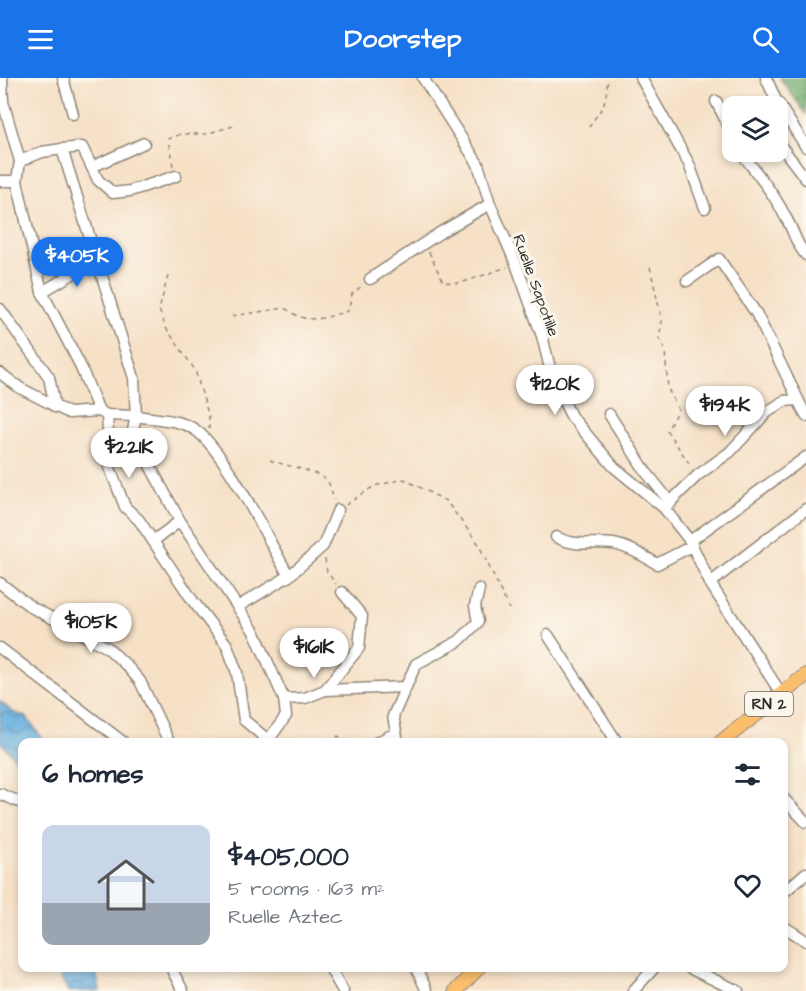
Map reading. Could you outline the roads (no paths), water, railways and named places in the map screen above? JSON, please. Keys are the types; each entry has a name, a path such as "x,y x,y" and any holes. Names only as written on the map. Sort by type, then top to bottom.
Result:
{"main road":[{"name":"RN 2","path":"731,738 782,694 805,678"},
{"path":"456,991 474,972"}],"street":[{"path":"2,78 3,102 20,161 17,181 42,292 103,413 110,468 124,507 139,520 193,601 227,645 237,674 243,720 263,738"},
{"path":"63,78 73,114"},
{"name":"Ruelle Sapotille","path":"423,78 478,164 490,204 516,264 542,336 554,380 571,416 614,467 668,505 710,583 782,694"},
{"path":"640,78 689,164 705,208"},
{"path":"766,78 776,100 806,147"},
{"path":"716,101 722,113"},
{"path":"92,167 144,143"},
{"path":"20,161 42,152 82,147 98,180 113,193 130,191 176,176"},
{"path":"62,149 134,378 136,416 133,429 136,440 180,521 255,633 284,699 286,716 271,738"},
{"path":"788,155 806,179"},
{"path":"749,162 764,180 788,220 797,245 806,255"},
{"path":"0,182 17,181"},
{"path":"370,279 424,243 490,204"},
{"path":"42,292 98,259"},
{"path":"687,281 719,259 756,313 806,416"},
{"path":"0,309 49,377 55,407"},
{"path":"0,373 55,407 69,413 136,416 195,429 227,468 289,576"},
{"path":"609,414 668,505 698,475 730,452 766,413 784,401 798,400"},
{"path":"556,537 571,545 610,544 629,548 657,564 691,544 806,457"},
{"path":"710,583 806,509"},
{"path":"239,606 289,576 323,546 338,510"},
{"path":"153,541 180,521"},
{"path":"0,583 31,607 84,633 120,659 141,681 167,738"},
{"path":"397,738 393,717 416,664 459,641 478,622 475,606 479,589"},
{"path":"325,690 359,648 362,616 342,592"},
{"path":"548,634 614,738"},
{"path":"0,648 113,738"},
{"path":"284,699 305,698 325,690 406,687"},
{"path":"0,795 18,802"},
{"path":"788,803 806,822"},
{"path":"788,889 806,873"},
{"path":"788,929 806,941"},
{"path":"173,972 183,991"},
{"path":"332,972 343,991"},
{"path":"418,972 427,991"},
{"path":"633,991 650,972"},
{"path":"698,972 738,991"}],"water":[{"path":"0,701 12,712 26,717 42,738 18,738 18,761 0,741"},
{"path":"59,972 96,972 100,991 68,991"}]}
